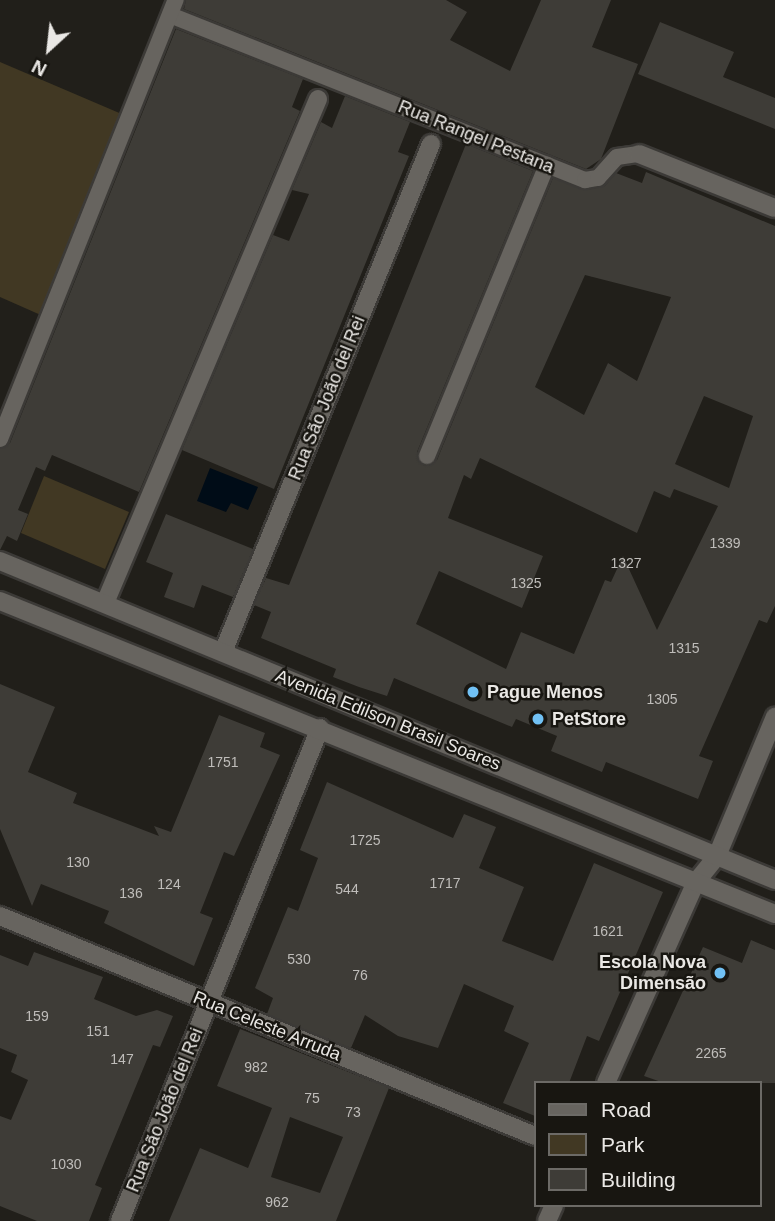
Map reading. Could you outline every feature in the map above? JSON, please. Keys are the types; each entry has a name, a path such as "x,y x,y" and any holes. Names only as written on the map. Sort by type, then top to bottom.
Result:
{"street":[{"path":"105,603 318,99"},
{"name":"Rua São João del Rei","path":"223,652 430,144"},
{"name":"Rua Rangel Pestana","path":"639,154 775,208"},
{"name":"Avenida Edilson Brasil Soares","path":"0,561 775,880"},
{"name":"Avenida Edilson Brasil Soares","path":"0,601 320,727 775,914"},
{"path":"607,1081 696,882 717,856 775,717"},
{"name":"Rua São João del Rei","path":"120,1221 320,727"},
{"name":"Rua Celeste Arruda","path":"0,916 534,1136"}],"lane":[{"name":"Rua Rangel Pestana","path":"173,8 592,181 617,157 639,154"},
{"path":"0,439 173,8"},
{"path":"427,456 547,164"}],"green space":[{"path":"0,62 124,115 43,316 0,297"},
{"path":"44,476 129,512 105,569 21,533"}],"shaded area":[{"path":"210,468 258,487 248,510 231,503 226,512 197,501"}],"building":[{"path":"186,0 446,0 467,12 450,40 510,71 541,0 611,0 592,47 638,64 601,159 586,169 184,9"},
{"path":"660,22 734,52 723,77 775,98 775,129 638,74"},
{"path":"176,29 303,79 292,107 300,111 139,492 52,455 45,471 36,467 18,510 28,514 17,541 7,536 0,550 0,449 10,443"},
{"path":"345,96 410,122 398,152 409,156 274,489 182,450 273,235 289,241 309,194 292,190 321,122 332,128"},
{"path":"466,144 533,171 417,452 424,466 437,460 553,178 587,190 605,186 616,173 642,183 646,172 775,226 775,606 767,623 759,620 699,756 713,761 698,799 606,762 602,772 551,751 557,736 516,719 512,727 394,678 387,696 333,677 336,669 261,638 271,612 254,605 266,578 289,585","holes":["585,275 671,297 637,381 608,363 584,415 535,387","704,396 753,416 729,488 675,464","480,458 637,533 654,491 670,498 674,489 718,506 657,630 623,556 611,582 605,580 574,654 521,632 506,669 416,624 439,571 522,608 543,556 448,518 464,475 471,479"]},
{"path":"166,514 253,549 233,597 202,585 194,608 164,597 173,573 146,562"},
{"path":"0,684 55,707 28,772 77,793 73,803 159,836 154,826 171,832 219,715 265,733 260,747 280,755 234,856 224,852 200,913 213,918 194,966 104,923 109,911 41,884 32,906 0,829"},
{"path":"327,782 453,838 464,814 496,827 479,868 524,887 502,941 553,961 594,863 663,892 599,1041 587,1036 570,1081 534,1081 534,1116 503,1103 529,1043 504,1031 514,1006 464,984 438,1048 398,1036 365,1015 351,1048 267,1014 273,998 255,988 288,907 298,911 318,858 300,850"},
{"path":"751,940 775,950 775,1083 658,1081 644,1076 703,947 742,963"},
{"path":"34,952 103,977 94,999 136,1016 157,1010 173,1016 160,1047 153,1045 95,1185 102,1188 89,1221 37,1221 0,1206 0,1116 11,1120 28,1080 11,1072 17,1055 0,1048 0,955 28,966"},
{"path":"240,1029 389,1088 336,1221 169,1221 200,1148 248,1168 272,1108 217,1086","holes":["290,1117 343,1137 320,1193 271,1177"]}],"place":[{"name":"Pague Menos","path":"473,692"},
{"name":"PetStore","path":"538,719"},
{"name":"Escola Nova Dimensão","path":"720,973"}]}
